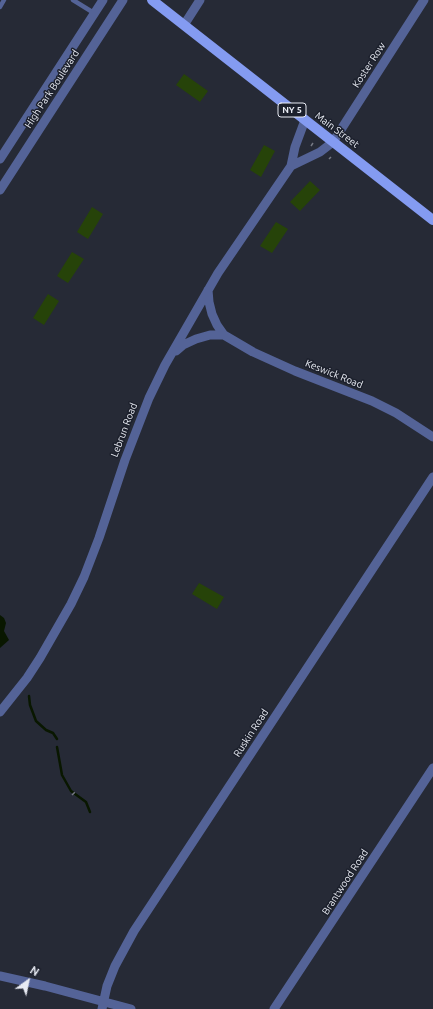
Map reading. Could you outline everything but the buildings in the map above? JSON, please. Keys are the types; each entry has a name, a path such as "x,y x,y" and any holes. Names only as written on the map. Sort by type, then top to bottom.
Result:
{"main road":[{"name":"Main Street","path":"152,0 433,220"}],"street":[{"name":"High Park Boulevard","path":"0,159 103,0"},
{"name":"High Park Boulevard","path":"0,190 123,0"},
{"path":"184,25 200,0"},
{"name":"Koster Row","path":"333,142 424,0"},
{"path":"64,61 77,70"},
{"name":"Lebrun Road","path":"0,712 40,658 71,604 99,538 137,426 149,398 171,354 208,290 291,166 295,147 305,120"},
{"path":"291,166 320,152 333,142"},
{"name":"Keswick Road","path":"208,290 212,314 224,335 253,352 295,371 372,401 396,413 433,437"},
{"path":"171,354 183,345 196,339 210,335 224,335"},
{"name":"Ruskin Road","path":"103,1006 107,986 115,966 134,931 433,477"},
{"name":"Brantwood Road","path":"274,1009 433,768"},
{"path":"0,976 46,986 103,1006 131,1009"}],"lane":[{"path":"0,7 4,0"},
{"path":"73,0 94,13"}],"path":[{"path":"311,146 313,142"},
{"path":"72,795 75,792"}],"green space":[{"path":"184,74 208,91 200,102 176,85"},
{"path":"264,145 275,151 261,177 250,170"},
{"path":"310,181 320,190 300,211 290,202"},
{"path":"92,207 103,214 88,239 77,232"},
{"path":"276,222 288,229 272,253 260,246"},
{"path":"72,252 84,259 68,283 57,276"},
{"path":"48,294 59,301 44,325 33,318"},
{"path":"199,583 224,597 217,609 192,594"}],"shaded area":[{"path":"0,615 4,618 6,623 4,631 9,640 0,648"}],"waterway":[{"path":"29,696 30,705 36,721 46,730 53,733 57,739"},
{"path":"57,747 62,775 71,791 86,802 90,812"}]}
